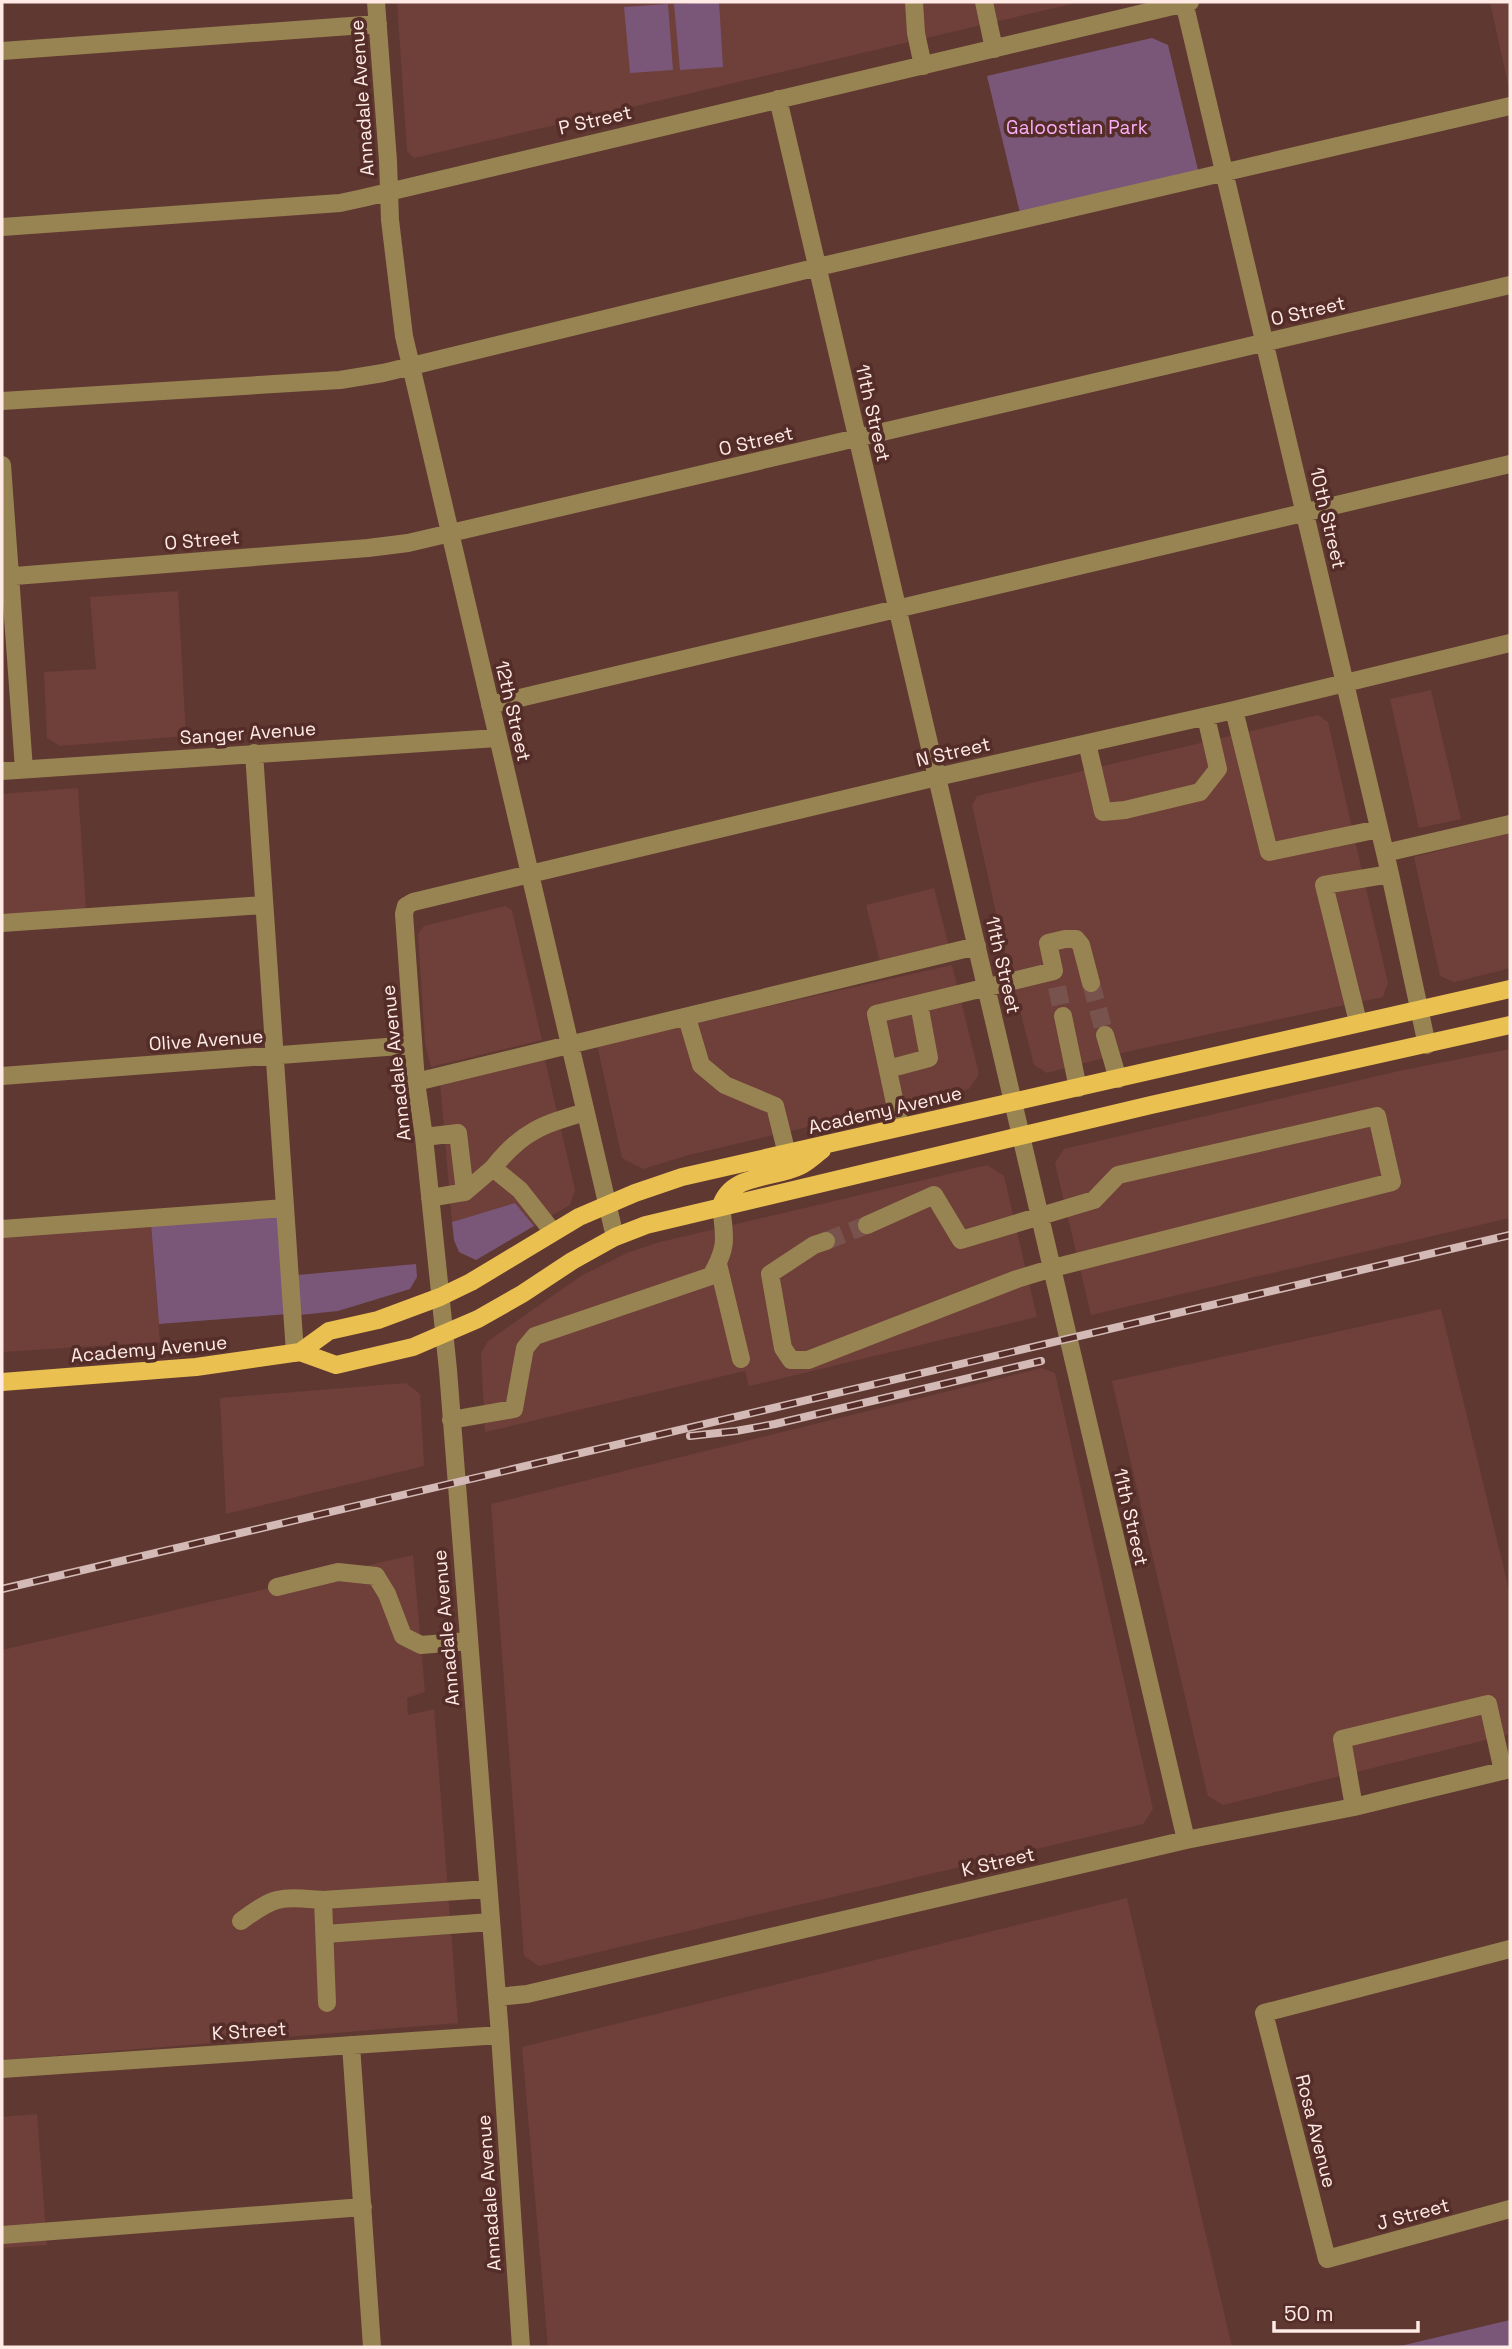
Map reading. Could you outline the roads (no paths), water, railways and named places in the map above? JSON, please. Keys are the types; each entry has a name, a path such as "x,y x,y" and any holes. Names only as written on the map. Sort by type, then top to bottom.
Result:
{"main road":[{"name":"Academy Avenue","path":"298,1353 329,1331 378,1320 440,1297 606,1204 682,1177 1510,989"},
{"name":"Academy Avenue","path":"2,1382 196,1367 298,1353 336,1365 414,1347 478,1320 572,1261 615,1237 646,1225 1151,1105 1510,1025"},
{"path":"721,1206 724,1196 738,1184 799,1166 831,1144"}],"street":[{"name":"Annadale Avenue","path":"376,2 388,192"},
{"path":"914,2 916,33 923,66"},
{"path":"984,2 994,49"},
{"name":"P Street","path":"2,228 341,202 1186,2"},
{"name":"10th Street","path":"1186,2 1390,874 1427,1045"},
{"path":"2,51 378,24"},
{"name":"11th Street","path":"778,99 1186,1840"},
{"path":"2,401 340,380 411,368 818,267 1510,106"},
{"name":"12th Street","path":"388,192 396,278 411,368 615,1237"},
{"name":"O Street","path":"6,577 368,548 451,533 1510,285"},
{"path":"490,705 1510,464"},
{"path":"2,465 6,577 24,769"},
{"name":"N Street","path":"406,906 413,902 937,777 1206,717 1510,643"},
{"path":"1234,710 1269,852 1379,829"},
{"path":"1087,743 1103,811 1125,810 1200,792 1218,769 1206,717"},
{"name":"Sanger Avenue","path":"2,771 497,738"},
{"path":"254,753 285,1208 298,1353"},
{"path":"1385,853 1510,824"},
{"path":"1358,1023 1324,885 1390,874"},
{"path":"2,923 264,905"},
{"name":"Annadale Avenue","path":"406,906 404,914 413,1045 444,1335 491,1922 521,2347"},
{"path":"900,1127 876,1014 986,988 1056,979 1048,943 1065,939 1076,939 1082,945 1091,983"},
{"path":"416,1082 977,946"},
{"path":"888,1069 929,1058 919,1004"},
{"path":"1063,1016 1078,1088"},
{"path":"687,1018 701,1065 725,1086 775,1106 787,1154"},
{"path":"1105,1035 1118,1079"},
{"name":"Olive Avenue","path":"2,1076 413,1045"},
{"path":"430,1198 465,1192 493,1168 507,1150 540,1125 585,1112"},
{"path":"826,1241 814,1245 770,1274 783,1348 791,1360 807,1360 1017,1279 1053,1268 1392,1182 1377,1116 1118,1175 1094,1200 961,1240 933,1195 867,1225"},
{"path":"424,1137 458,1133 465,1192"},
{"path":"493,1168 520,1190 553,1232"},
{"path":"451,1420 514,1409 525,1348 535,1336 711,1276 723,1255 721,1206"},
{"path":"2,1228 285,1208"},
{"path":"718,1264 741,1359"},
{"path":"277,1587 338,1572 376,1576 387,1594 402,1636 421,1645 468,1641"},
{"path":"1353,1807 1342,1740 1488,1704 1507,1770"},
{"name":"K Street","path":"496,1997 527,1994 1186,1840 1353,1807 1507,1770"},
{"path":"241,1921 267,1902 288,1898 323,1900 488,1889"},
{"path":"323,1900 327,2003"},
{"path":"325,1934 491,1922"},
{"name":"Rosa Avenue","path":"1327,2259 1264,2013 1510,1949"},
{"name":"K Street","path":"2,2069 499,2035"},
{"path":"351,2045 372,2347"},
{"path":"2,2235 363,2207"},
{"name":"J Street","path":"1327,2259 1510,2209"}],"tunnel":[{"path":"1091,983 1105,1035"},
{"path":"1057,987 1063,1016"},
{"path":"826,1241 867,1225"}],"railway":[{"path":"2,1589 1510,1235"},
{"path":"690,1436 775,1424 1041,1361"}],"park label":[{"name":"Galoostian Park","path":"1077,127"}]}
